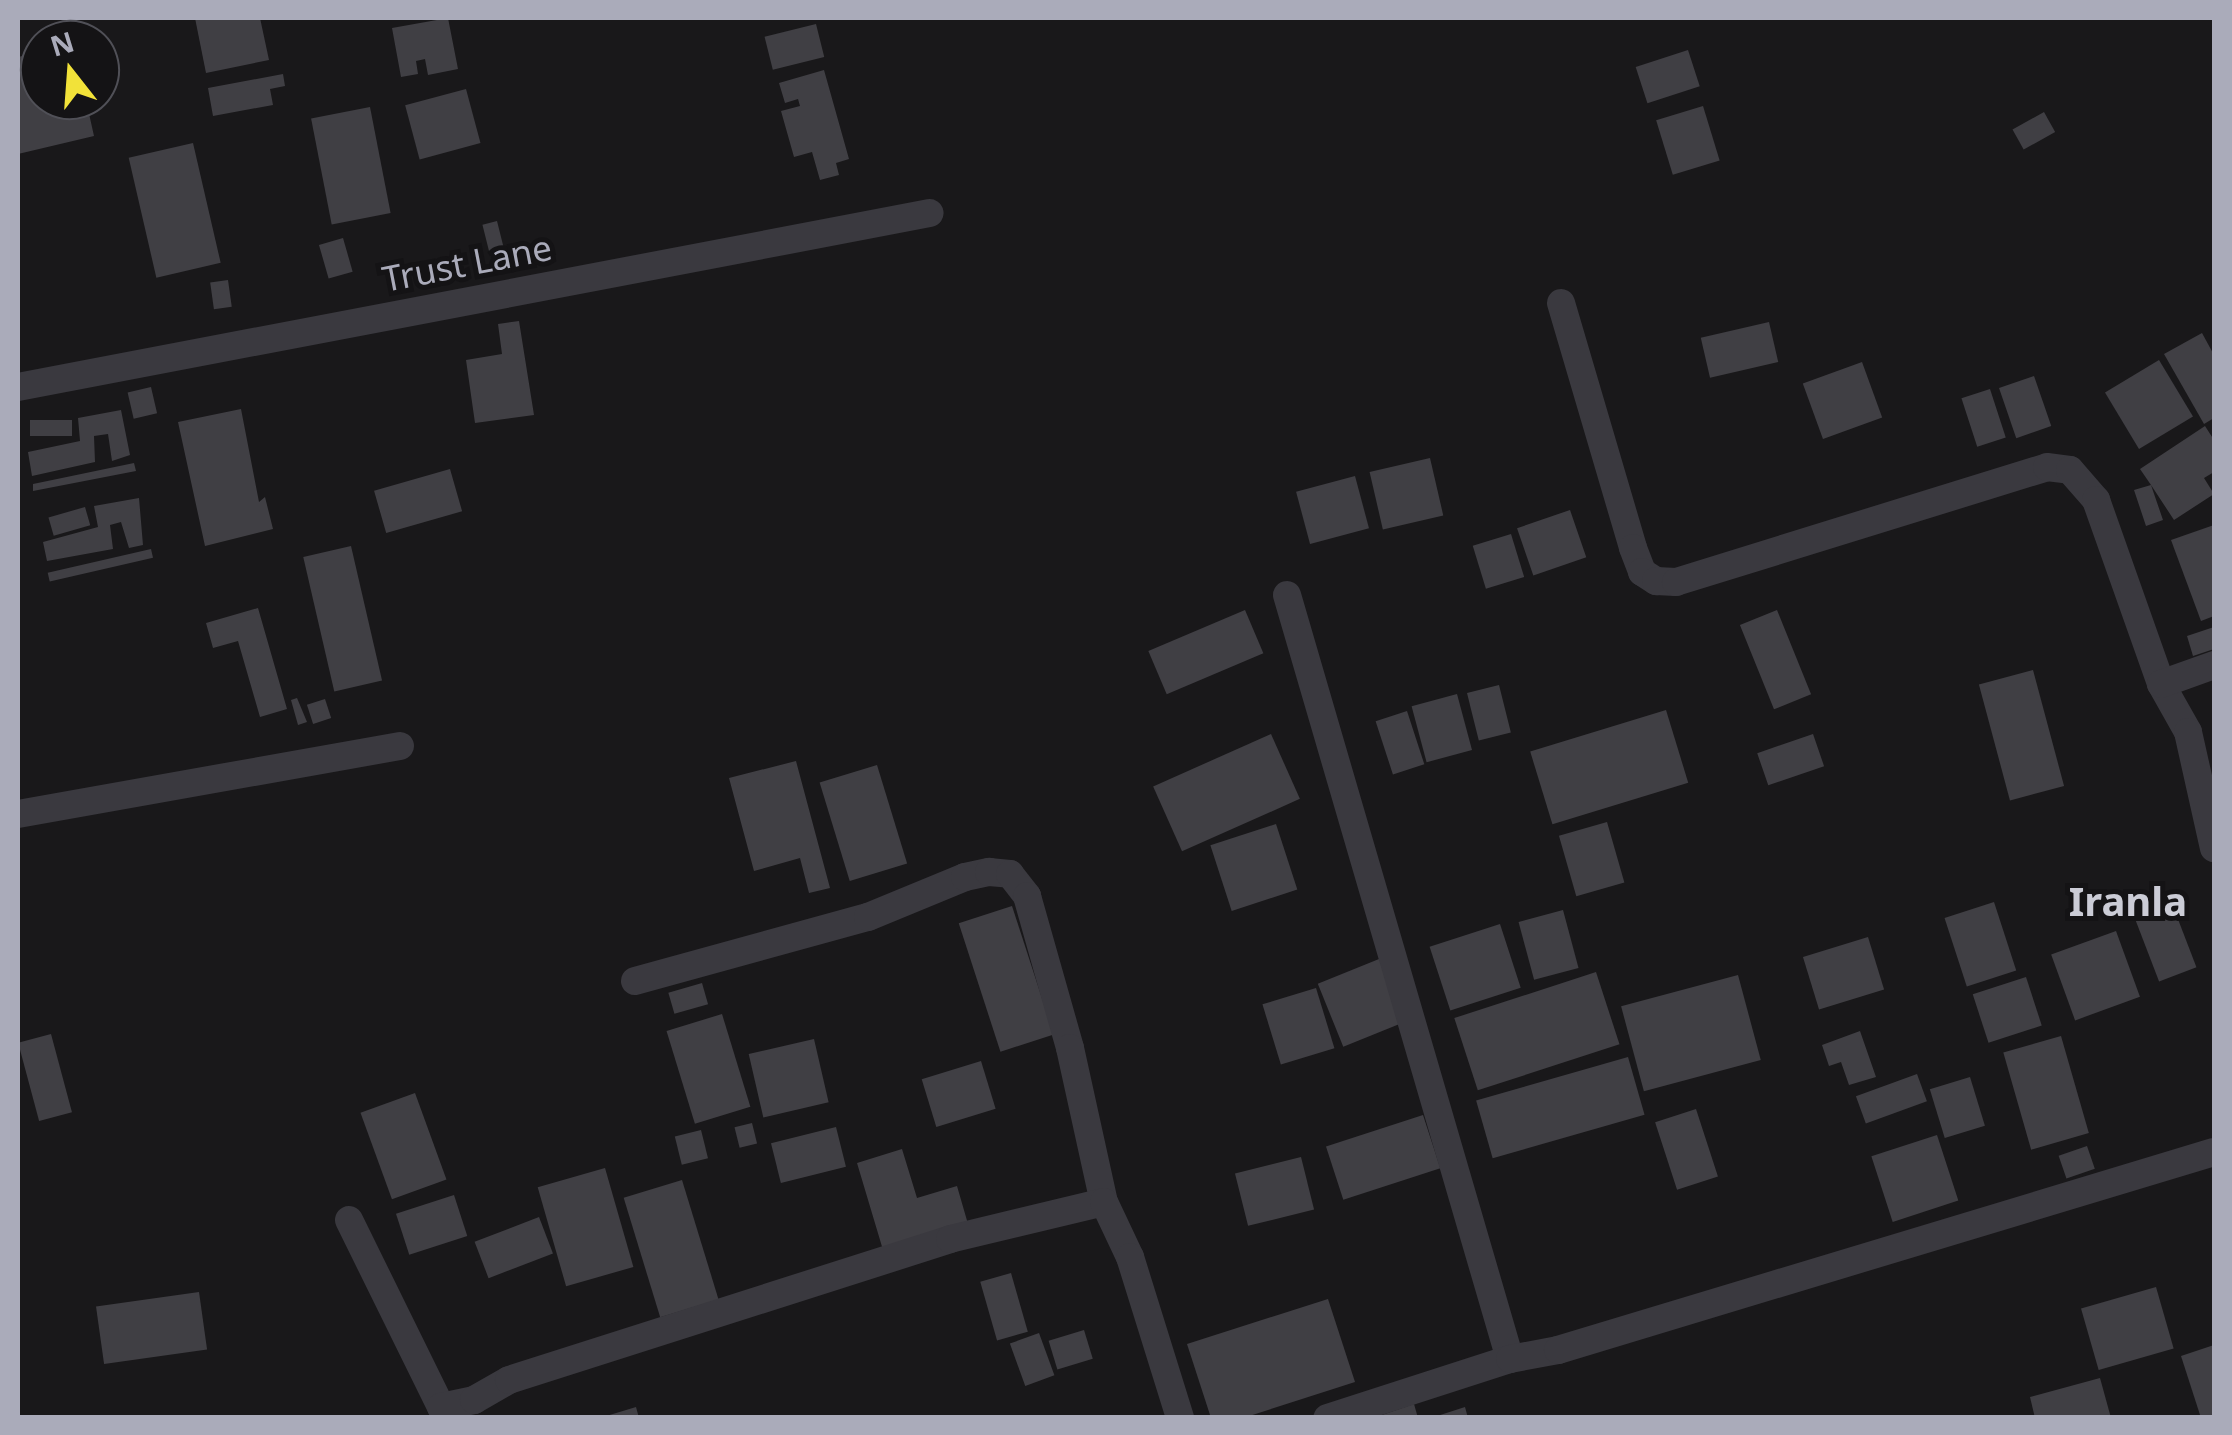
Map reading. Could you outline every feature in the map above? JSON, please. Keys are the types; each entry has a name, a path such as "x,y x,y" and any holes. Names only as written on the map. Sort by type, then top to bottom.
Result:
{"street":[{"name":"Trust Lane","path":"18,387 930,213"},
{"path":"1561,303 1642,572 1656,580 1676,582 2046,467 2070,470 2096,500 2161,684 2188,732 2214,848"},
{"path":"1287,595 1510,1359"},
{"path":"2161,684 2214,665"},
{"path":"18,814 400,746"},
{"path":"635,982 868,917 965,877 990,872 1010,874 1028,896 1070,1048 1104,1202 1130,1257 1180,1418"},
{"path":"1326,1418 1510,1359 1558,1350 2214,1152"},
{"path":"349,1220 443,1412 509,1380 950,1240 1104,1202"}],"building":[{"path":"195,18 260,18 269,60 206,73"},
{"path":"448,18 458,69 428,75 425,59 416,61 418,74 401,77 392,28"},
{"path":"816,24 824,57 773,70 765,37"},
{"path":"1688,50 1700,86 1647,103 1636,67"},
{"path":"18,57 20,120 90,120 94,136 18,154"},
{"path":"824,70 849,159 836,163 839,175 820,180 812,152 794,157 781,111 800,106 798,99 785,103 779,83"},
{"path":"283,74 285,86 270,89 273,105 213,116 208,88"},
{"path":"466,89 480,143 420,159 405,105"},
{"path":"1703,106 1720,161 1673,175 1656,120"},
{"path":"370,107 391,213 332,224 311,118"},
{"path":"2044,112 2055,132 2024,150 2013,129"},
{"path":"193,143 221,263 156,278 129,158"},
{"path":"497,221 505,253 490,257 482,225"},
{"path":"343,238 353,272 329,279 319,245"},
{"path":"228,280 232,307 214,309 210,283"},
{"path":"519,321 534,415 475,423 466,360 502,354 498,324"},
{"path":"1769,322 1778,362 1710,378 1701,338"},
{"path":"2202,333 2214,355 2214,418 2204,424 2164,354"},
{"path":"2159,360 2193,417 2139,449 2105,392"},
{"path":"1862,362 1882,417 1823,439 1803,384"},
{"path":"2034,376 2051,426 2016,438 1999,388"},
{"path":"151,387 157,413 134,419 128,392"},
{"path":"1990,389 2006,438 1977,447 1961,398"},
{"path":"241,409 259,502 265,497 273,529 205,546 178,422"},
{"path":"121,410 130,455 112,461 108,434 94,436 95,462 32,476 28,452 80,441 78,418"},
{"path":"30,420 72,420 72,436 30,436"},
{"path":"2205,426 2214,440 2214,472 2204,478 2214,494 2174,520 2140,469"},
{"path":"1430,458 1443,515 1383,529 1370,472"},
{"path":"134,463 136,471 33,491 33,484"},
{"path":"450,469 462,511 386,533 374,491"},
{"path":"1355,476 1369,528 1310,544 1296,492"},
{"path":"2151,485 2163,520 2146,526 2134,490"},
{"path":"139,498 143,545 129,548 121,522 110,525 113,549 47,561 43,542 98,527 94,506"},
{"path":"85,507 90,525 54,536 48,517"},
{"path":"1570,510 1586,557 1533,576 1517,528"},
{"path":"2214,525 2214,616 2201,621 2171,540"},
{"path":"1511,534 1524,577 1486,589 1473,546"},
{"path":"351,546 382,680 334,691 303,557"},
{"path":"151,549 153,558 50,582 48,573"},
{"path":"258,608 287,709 260,717 238,641 213,648 206,623"},
{"path":"1245,610 1263,653 1167,694 1148,651"},
{"path":"1777,610 1811,694 1774,709 1740,625"},
{"path":"2214,627 2214,649 2193,656 2187,636"},
{"path":"2033,670 2064,786 2010,800 1979,684"},
{"path":"1499,685 1511,733 1479,741 1467,693"},
{"path":"1457,694 1472,750 1427,762 1412,706"},
{"path":"297,698 307,722 298,725 291,700"},
{"path":"325,699 331,718 313,724 307,705"},
{"path":"1666,710 1688,783 1552,824 1530,752"},
{"path":"1407,711 1424,764 1393,774 1376,721"},
{"path":"1271,734 1300,799 1182,851 1153,786"},
{"path":"1813,734 1824,766 1768,785 1757,753"},
{"path":"796,761 830,888 809,893 800,858 754,871 729,778"},
{"path":"877,765 907,863 850,881 820,783"},
{"path":"1607,822 1624,883 1576,896 1559,836"},
{"path":"1276,824 1297,890 1232,911 1210,845"},
{"path":"2171,901 2196,967 2159,982 2134,915"},
{"path":"1994,902 2016,970 1967,987 1945,918"},
{"path":"1012,906 1054,1034 1000,1052 959,923"},
{"path":"1563,910 1579,968 1534,980 1519,922"},
{"path":"1500,924 1521,988 1450,1011 1430,947"},
{"path":"2116,931 2140,997 2075,1020 2051,955"},
{"path":"1868,937 1884,990 1819,1009 1803,957"},
{"path":"1379,959 1404,1022 1343,1047 1318,984"},
{"path":"1596,972 1619,1044 1478,1090 1454,1018"},
{"path":"1738,975 1761,1060 1644,1091 1621,1006"},
{"path":"2026,977 2042,1026 1989,1043 1973,994"},
{"path":"702,983 708,1004 674,1014 668,993"},
{"path":"1316,988 1334,1048 1281,1065 1262,1004"},
{"path":"722,1014 750,1107 695,1124 667,1031"},
{"path":"1860,1031 1876,1077 1849,1085 1841,1062 1829,1066 1822,1045"},
{"path":"51,1034 72,1112 39,1121 18,1043"},
{"path":"2061,1036 2089,1133 2031,1150 2003,1053"},
{"path":"814,1039 829,1102 763,1117 749,1054"},
{"path":"1628,1057 1645,1115 1493,1158 1476,1101"},
{"path":"981,1061 996,1109 936,1127 922,1079"},
{"path":"1917,1074 1927,1101 1866,1123 1856,1096"},
{"path":"1970,1077 1985,1126 1945,1138 1930,1089"},
{"path":"415,1093 446,1179 392,1199 360,1113"},
{"path":"1696,1109 1718,1177 1677,1190 1655,1122"},
{"path":"1423,1115 1440,1168 1343,1200 1326,1147"},
{"path":"752,1123 757,1143 740,1148 735,1127"},
{"path":"836,1127 846,1167 781,1183 771,1143"},
{"path":"701,1130 708,1158 682,1165 675,1137"},
{"path":"1937,1135 1958,1201 1893,1222 1871,1156"},
{"path":"2087,1146 2095,1169 2066,1178 2059,1156"},
{"path":"902,1149 917,1198 957,1186 968,1224 883,1250 857,1163"},
{"path":"1301,1157 1314,1209 1248,1226 1235,1173"},
{"path":"605,1168 633,1267 566,1286 538,1187"},
{"path":"682,1180 719,1300 660,1317 624,1198"},
{"path":"454,1195 467,1236 409,1255 396,1214"},
{"path":"539,1217 553,1253 489,1278 475,1242"},
{"path":"1011,1273 1028,1332 997,1340 980,1282"},
{"path":"2156,1287 2174,1349 2099,1370 2081,1308"},
{"path":"199,1292 207,1349 104,1364 96,1306"},
{"path":"1328,1299 1355,1382 1243,1418 1211,1418 1187,1344"},
{"path":"1084,1330 1093,1359 1057,1370 1049,1341"},
{"path":"1039,1333 1054,1375 1025,1386 1010,1344"},
{"path":"2214,1345 2214,1418 2201,1418 2181,1356"},
{"path":"2100,1378 2111,1418 2035,1418 2030,1397"},
{"path":"1414,1404 1418,1418 1373,1418"},
{"path":"636,1407 639,1418 603,1418 603,1417"},
{"path":"1465,1407 1468,1418 1434,1418 1434,1417"}],"district":[{"name":"Iranla","path":"2128,901"}]}
